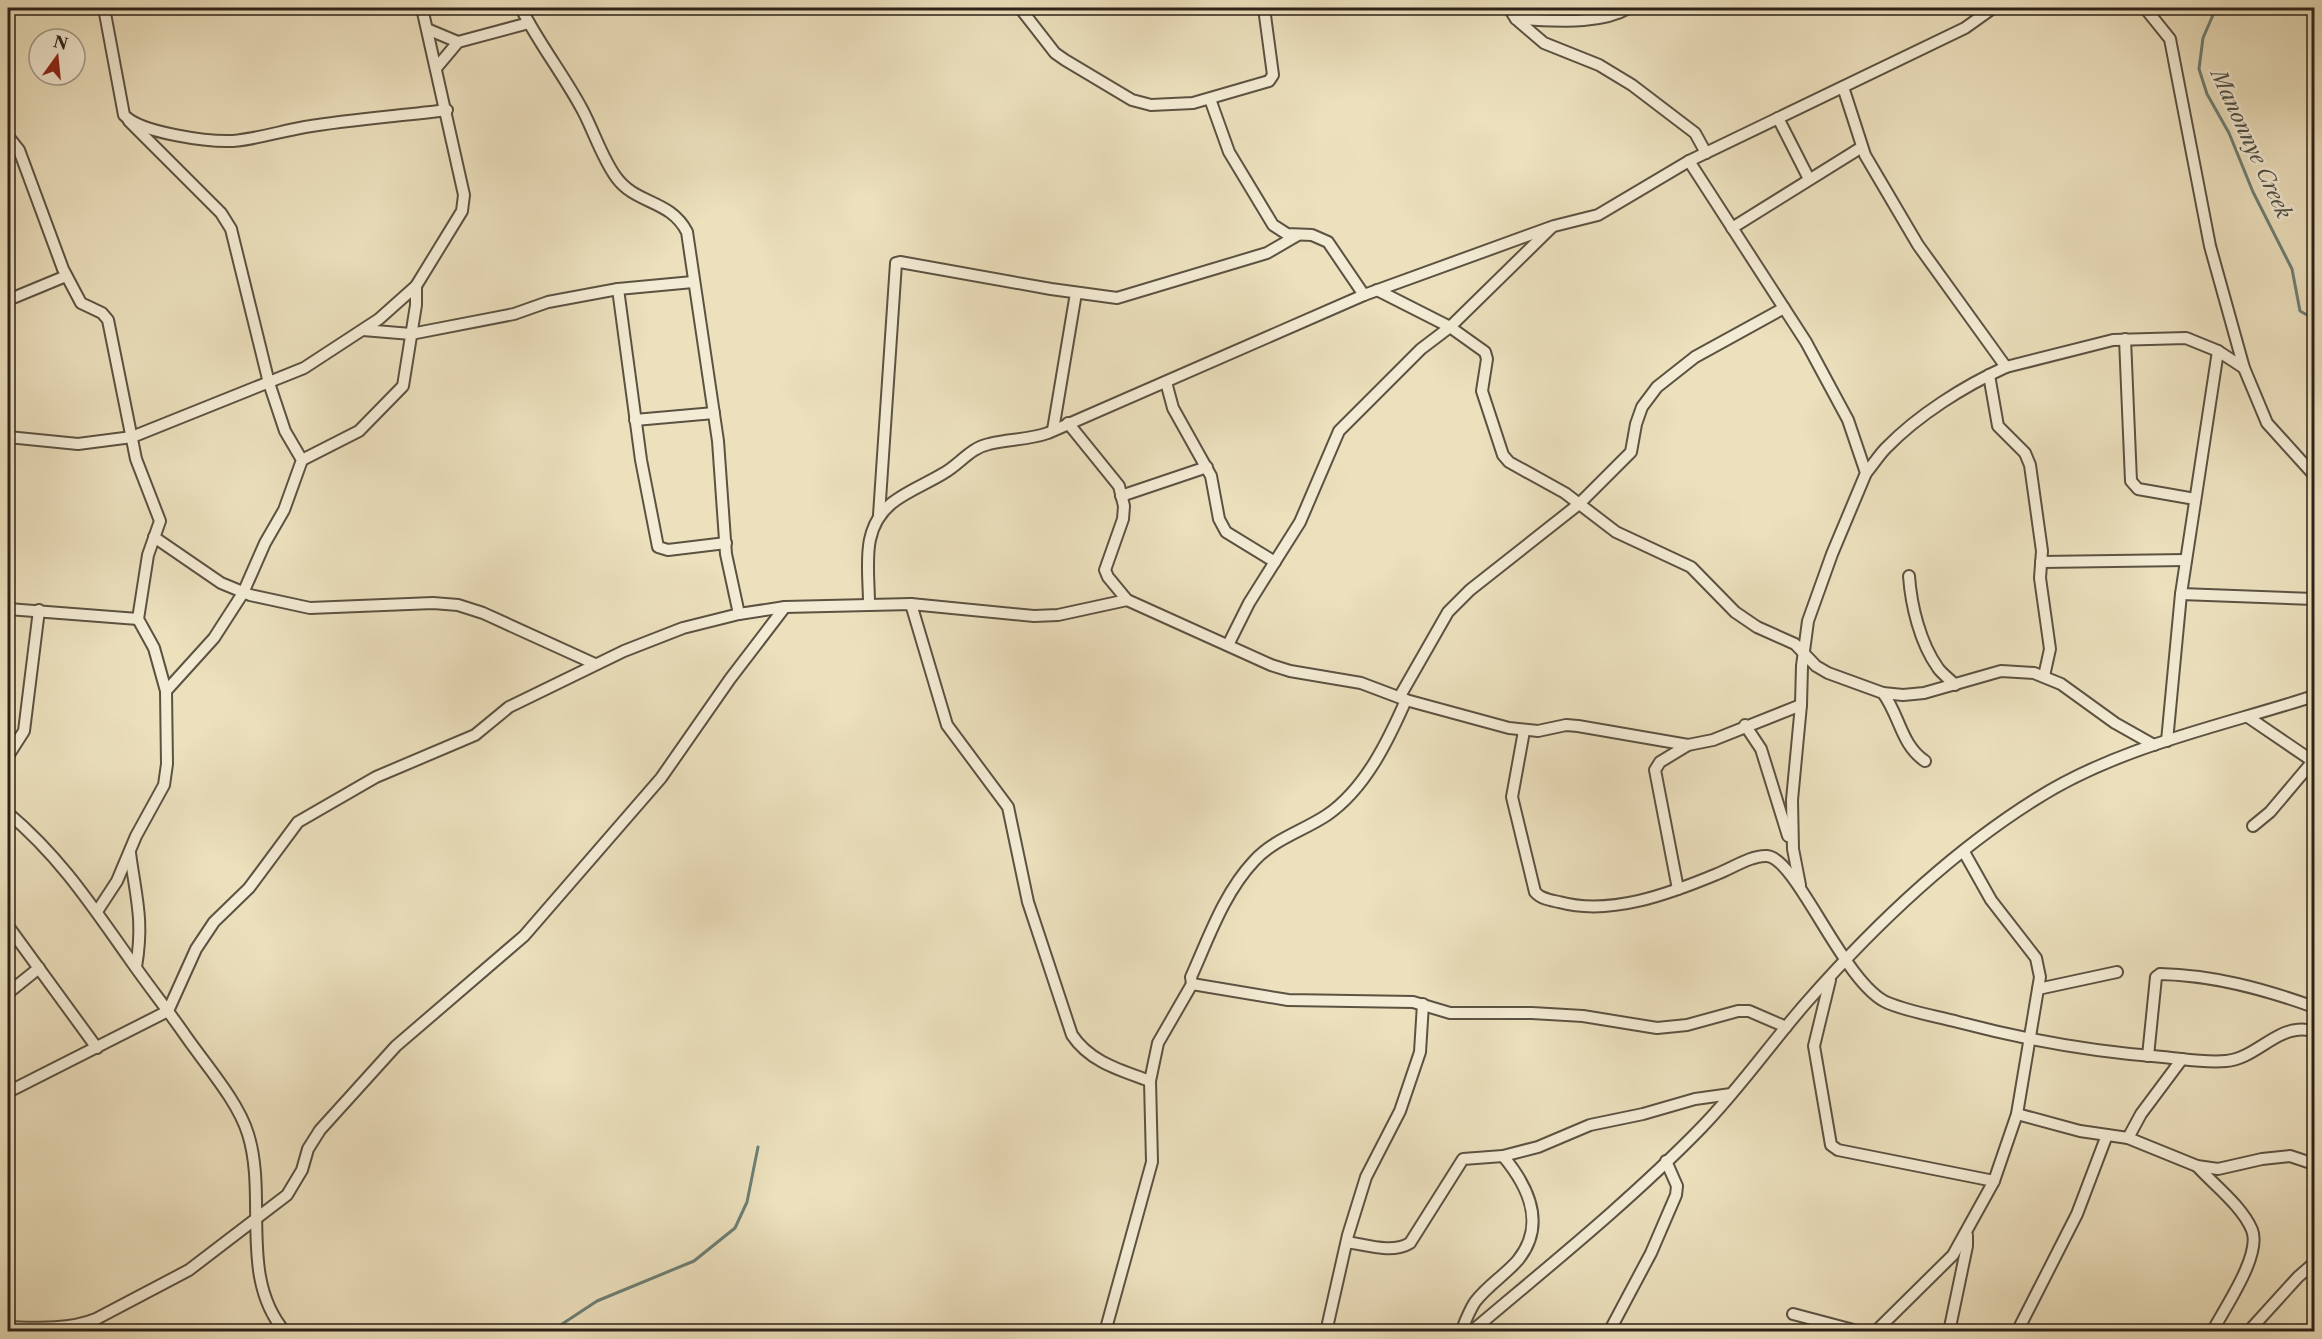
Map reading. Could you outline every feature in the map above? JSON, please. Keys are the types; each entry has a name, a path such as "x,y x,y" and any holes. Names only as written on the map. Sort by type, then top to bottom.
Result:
{"street":[{"path":"104,8 124,115 221,213 231,229 269,383 285,431 302,460"},
{"path":"8,437 78,444 132,437 304,368 363,330 416,286 462,211 464,195 447,110 422,8"},
{"path":"521,8 582,109 615,177 630,192 667,208 680,219 687,232 714,413 726,543 739,614"},
{"path":"1020,8 1055,53 1132,100 1159,105 1193,103 1265,83 1273,75 1264,8"},
{"path":"1509,8 1516,19 1544,43 1599,65 1632,85 1695,133 1706,153"},
{"path":"1516,19 1573,20 1611,15 1629,8"},
{"path":"869,604 868,540 874,521 893,502 953,467 974,449 990,443 1040,436 1364,295 1554,226 1598,215 1689,161 1965,28 1993,8"},
{"path":"2145,8 2170,39 2210,246 2244,368 2267,423 2314,476"},
{"path":"437,67 458,42 529,23"},
{"path":"427,29 458,42"},
{"path":"1843,87 1862,147 1918,244 2006,367"},
{"path":"1210,99 1229,152 1273,225 1279,231 1312,235 1328,242 1364,295"},
{"path":"129,121 187,137 233,141 307,126 447,110"},
{"path":"1778,118 1809,179"},
{"path":"8,136 19,150 66,276 81,303 102,313 108,320 136,459 160,521 148,555 138,619 154,648 165,691 167,764 164,785 129,852 117,881 98,910"},
{"path":"1732,228 1862,147"},
{"path":"1689,161 1806,342 1842,408 1866,473"},
{"path":"1228,645 1300,522 1339,431 1421,349 1450,327 1554,226"},
{"path":"879,515 896,263 900,261 1076,293 1118,298 1267,253 1298,235"},
{"path":"8,300 66,276"},
{"path":"363,330 411,334 514,314 548,302 618,289 693,282"},
{"path":"165,691 214,638 243,593 265,543 284,510 302,460 359,431 399,393 405,378 416,286"},
{"path":"618,289 635,420 658,547 668,550 726,543"},
{"path":"1377,290 1450,327 1487,355 1482,391 1503,455 1509,462 1551,484 1616,532 1691,567 1741,617 1795,644 1816,666 1828,673 1883,693 1911,695 2001,671 2021,671 2044,676 2070,690 2115,723 2154,745"},
{"path":"1053,430 1076,293"},
{"path":"1105,1332 1152,1162 1150,1081 1158,1043 1192,984 1191,977 1232,888 1255,859 1281,839 1325,816 1347,800 1392,733 1403,698 1449,612 1470,590 1579,504 1631,452 1642,407 1657,387 1695,357 1784,308"},
{"path":"1793,849 1792,800 1804,652 1811,610 1866,473 1899,437 1924,417 1989,375 2006,367 2114,340 2186,338 2218,351 2244,368"},
{"path":"2125,339 2131,481 2138,489 2195,499"},
{"path":"2167,741 2181,594 2218,351"},
{"path":"1989,375 1998,426 2025,453 2030,465 2042,551 2040,578 2050,649 2049,663 2044,676"},
{"path":"1166,382 1173,408 1207,467 1217,499 1219,519 1226,532 1275,562"},
{"path":"635,420 714,413"},
{"path":"1068,423 1119,486 1123,519 1105,570 1127,600 1281,668 1361,683 1403,698 1524,731 1538,731 1566,725 1688,745 1713,740 1745,725 1801,705"},
{"path":"1121,496 1207,467"},
{"path":"154,537 221,583 243,593 281,604 310,608 433,603 458,605 595,664"},
{"path":"2041,561 2186,560"},
{"path":"1909,576 1912,600 1924,638 1938,668 1955,685"},
{"path":"2181,594 2314,599"},
{"path":"8,1092 168,1011 196,949 214,922 249,888 298,822 376,777 475,735 509,707 595,664 683,628 739,614 785,607 911,604 1034,616 1058,615 1127,600"},
{"path":"911,604 947,725 1008,807 1028,902 1072,1035 1082,1049 1103,1063 1150,1081"},
{"path":"8,1327 32,1328 86,1323 96,1319 189,1270 288,1195 302,1170 308,1149 320,1130 396,1046 524,936 661,778 730,679 785,607"},
{"path":"8,609 138,619"},
{"path":"8,756 24,731 39,610"},
{"path":"1883,693 1893,707 1904,740 1914,753 1925,761"},
{"path":"1471,1332 1605,1218 1702,1127 1844,960 1935,874 1964,852 2034,800 2060,785 2154,745 2314,696"},
{"path":"2248,717 2314,761 2270,812 2253,825"},
{"path":"1745,725 1761,749 1793,849 1800,888"},
{"path":"1524,731 1512,797 1535,892 1538,896 1588,908 1678,889 1763,856 1779,860 1800,888 1844,960 1874,993 1887,1003 2030,1041 2182,1059 2230,1061 2290,1032 2314,1031"},
{"path":"1678,889 1655,770 1656,765 1688,745"},
{"path":"8,813 35,836 98,910 222,1087 248,1133 256,1217 257,1259 267,1303 285,1332"},
{"path":"129,852 140,911 141,936 136,967"},
{"path":"1875,1332 1953,1255 1994,1181 2017,1114 2040,977 2036,958 1991,900 1964,852"},
{"path":"8,926 97,1048"},
{"path":"8,993 39,968"},
{"path":"2038,989 2117,972"},
{"path":"2148,1056 2156,977 2160,974 2194,975 2234,983 2314,1007"},
{"path":"1831,977 1814,1046 1831,1145 1838,1150 1994,1181"},
{"path":"1192,984 1288,1000 1422,1004 1450,1013 1532,1012 1583,1016 1657,1028 1687,1025 1738,1011 1749,1011 1786,1027"},
{"path":"1326,1332 1347,1242 1366,1177 1400,1111 1420,1052 1422,1004"},
{"path":"2128,1138 2141,1114 2182,1059"},
{"path":"1347,1242 1402,1248 1410,1243 1463,1159 1503,1156 1538,1147 1590,1125 1643,1114 1695,1099 1731,1094"},
{"path":"2017,1114 2128,1138 2197,1166 2218,1168 2290,1156 2314,1164"},
{"path":"2017,1332 2077,1214 2107,1135"},
{"path":"1461,1332 1477,1299 1517,1260 1531,1230 1530,1203 1525,1186 1503,1156"},
{"path":"1609,1332 1651,1253 1677,1195 1677,1186 1666,1161"},
{"path":"2197,1166 2239,1212 2252,1231 2253,1248 2247,1267 2212,1332"},
{"path":"1949,1332 1967,1246 1966,1232"},
{"path":"2248,1332 2298,1277 2314,1263"},
{"path":"1793,1314 1861,1332"}],"waterway":[{"name":"Manonnye Creek","path":"2216,8 2203,38 2199,69 2207,94 2229,133 2253,192 2292,269 2300,311 2314,319"},
{"path":"550,1332 597,1301 694,1261 735,1228 747,1202 758,1147"}]}
